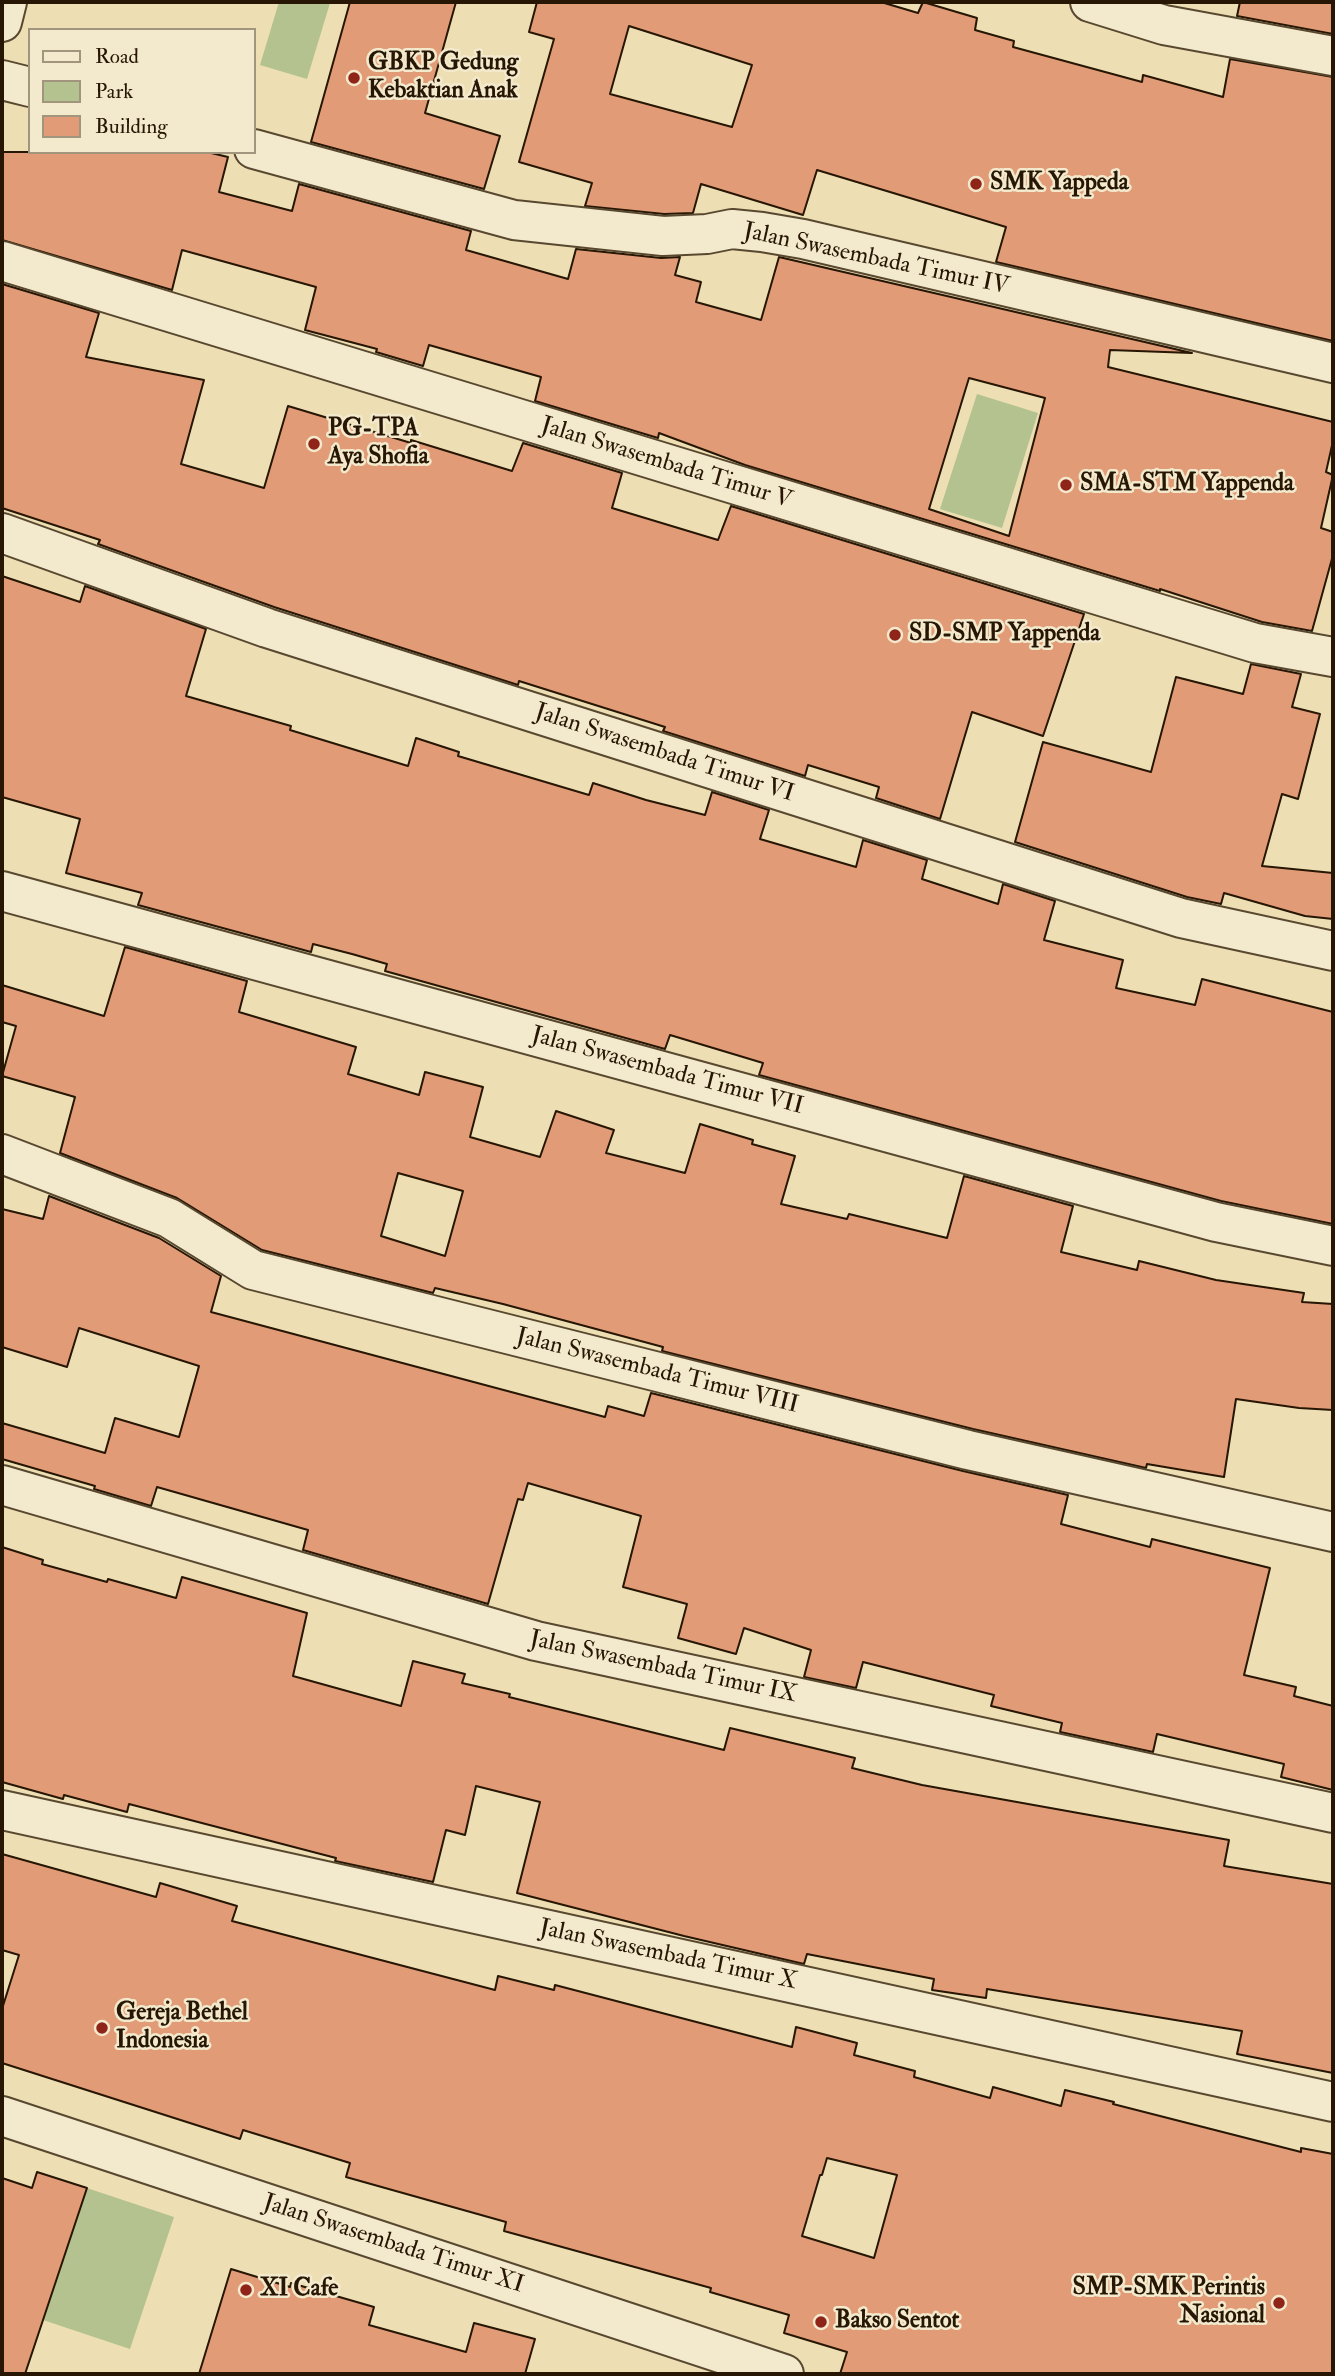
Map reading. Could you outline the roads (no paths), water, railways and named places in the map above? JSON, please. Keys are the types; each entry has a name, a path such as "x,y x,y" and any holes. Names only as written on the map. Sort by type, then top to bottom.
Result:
{"street":[{"path":"2,22 7,2"},
{"path":"1090,2 1164,25 1333,56"},
{"path":"2,80 28,87"},
{"name":"Jalan Swasembada Timur IV","path":"256,150 514,220 663,236 708,234 732,229 803,239 1333,363"},
{"name":"Jalan Swasembada Timur V","path":"2,261 1255,643 1333,657"},
{"name":"Jalan Swasembada Timur VI","path":"2,533 267,628 1181,918 1333,951"},
{"name":"Jalan Swasembada Timur VII","path":"2,891 1216,1222 1333,1246"},
{"name":"Jalan Swasembada Timur VIII","path":"2,1154 169,1218 253,1270 968,1450 1333,1532"},
{"name":"Jalan Swasembada Timur IX","path":"2,1485 536,1641 1333,1813"},
{"name":"Jalan Swasembada Timur X","path":"2,1810 1333,2102"},
{"name":"Jalan Swasembada Timur XI","path":"2,2116 784,2374"}],"place":[{"name":"GBKP Gedung Kebaktian Anak","path":"354,78"},
{"name":"SMK Yappeda","path":"976,184"},
{"name":"PG-TPA Aya Shofia","path":"314,444"},
{"name":"SMA-STM Yappenda","path":"1066,485"},
{"name":"SD-SMP Yappenda","path":"895,635"},
{"name":"Gereja Bethel Indonesia","path":"102,2028"},
{"name":"XI Cafe","path":"246,2290"},
{"name":"SMP-SMK Perintis Nasional","path":"1279,2303"},
{"name":"Bakso Sentot","path":"821,2322"}]}
